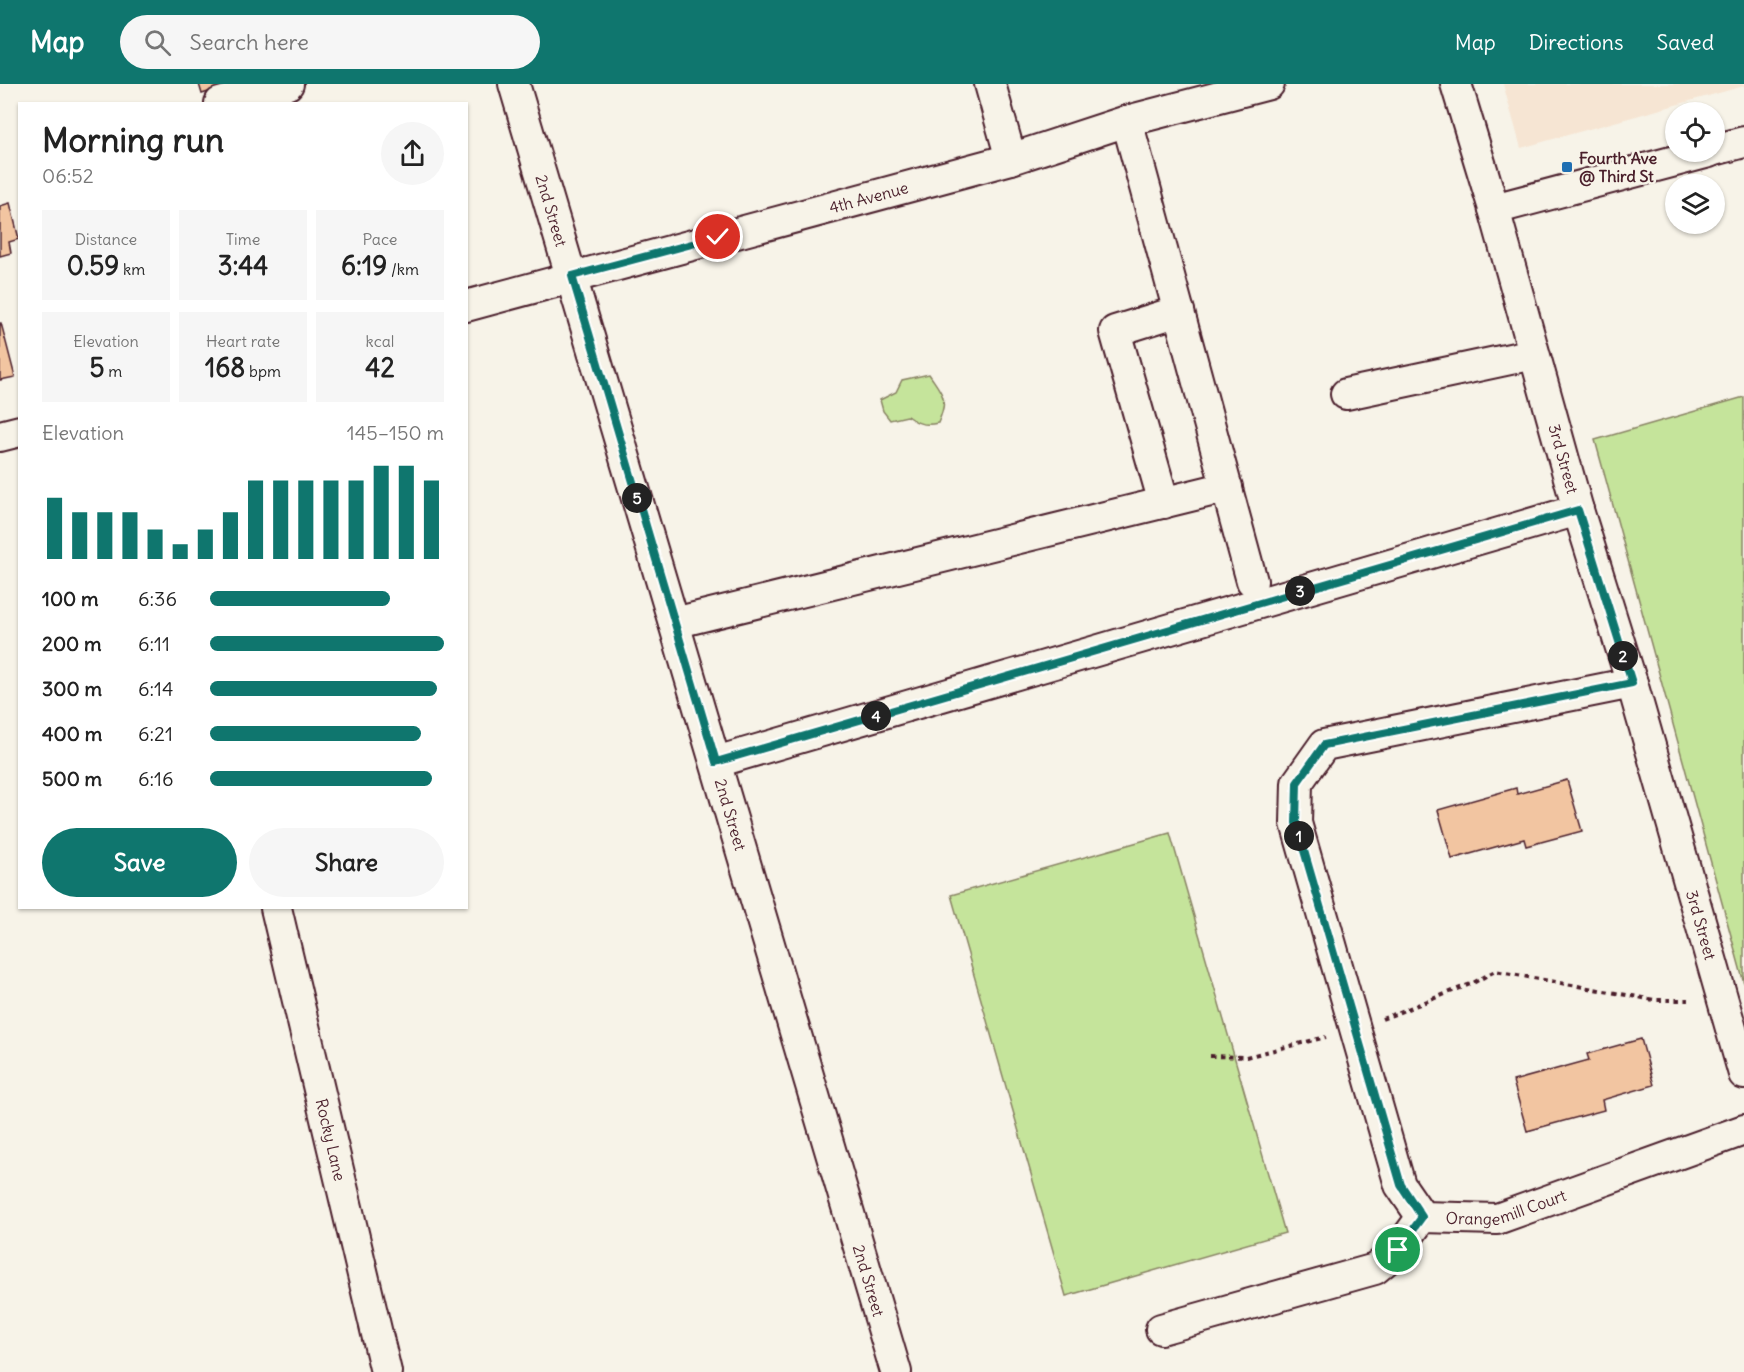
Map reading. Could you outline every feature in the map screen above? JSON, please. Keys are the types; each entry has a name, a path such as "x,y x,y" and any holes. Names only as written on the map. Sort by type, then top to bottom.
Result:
{"street":[{"path":"224,102 288,84"},
{"name":"2nd Street","path":"514,84 896,1372"},
{"path":"990,84 1011,159"},
{"name":"4th Avenue","path":"468,305 1011,159 1127,121 1269,84"},
{"name":"3rd Street","path":"1456,84 1494,209 1578,510 1632,683 1744,1074"},
{"path":"1127,121 1252,580"},
{"path":"1725,147 1744,142"},
{"path":"1494,209 1671,162"},
{"path":"1164,503 1115,331 1179,311"},
{"path":"1346,394 1534,354"},
{"path":"0,436 18,432"},
{"path":"674,623 1227,487"},
{"path":"716,762 1578,510"},
{"name":"Orangemill Court","path":"1632,683 1324,745 1297,783 1296,823 1401,1185 1422,1217 1497,1219 1744,1130"},
{"name":"Rocky Lane","path":"276,909 387,1372"},
{"path":"1161,1329 1374,1269 1398,1250 1422,1217"}],"path":[{"path":"1210,1056 1246,1057 1355,1029 1473,983 1495,971 1654,1000 1688,1000 1721,995"}],"shaded area":[{"path":"1503,84 1744,84 1744,86 1686,102 1665,102 1665,108 1521,148"}],"green space":[{"path":"929,374 944,402 938,423 922,424 907,416 890,420 883,411 880,400 896,392 902,380"},
{"path":"1744,397 1744,983 1595,440"},
{"path":"1170,833 1285,1233 1066,1296 951,895"}],"building":[{"path":"199,84 229,84 230,85 202,94"},
{"path":"10,203 18,239 9,242 11,253 0,256 0,206"},
{"path":"0,323 15,377 0,380"},
{"path":"1567,780 1582,831 1526,846 1524,839 1452,859 1438,810 1516,788 1517,794"},
{"path":"1641,1039 1654,1085 1602,1100 1604,1110 1527,1131 1513,1081 1589,1060 1587,1054"}],"place":[{"name":"Fourth Ave @ Third St","path":"1567,167"}],"route":[{"path":"718,237 572,276 716,762 1578,510 1632,683 1324,745 1297,783 1296,823 1401,1185 1422,1217 1398,1250"}]}
